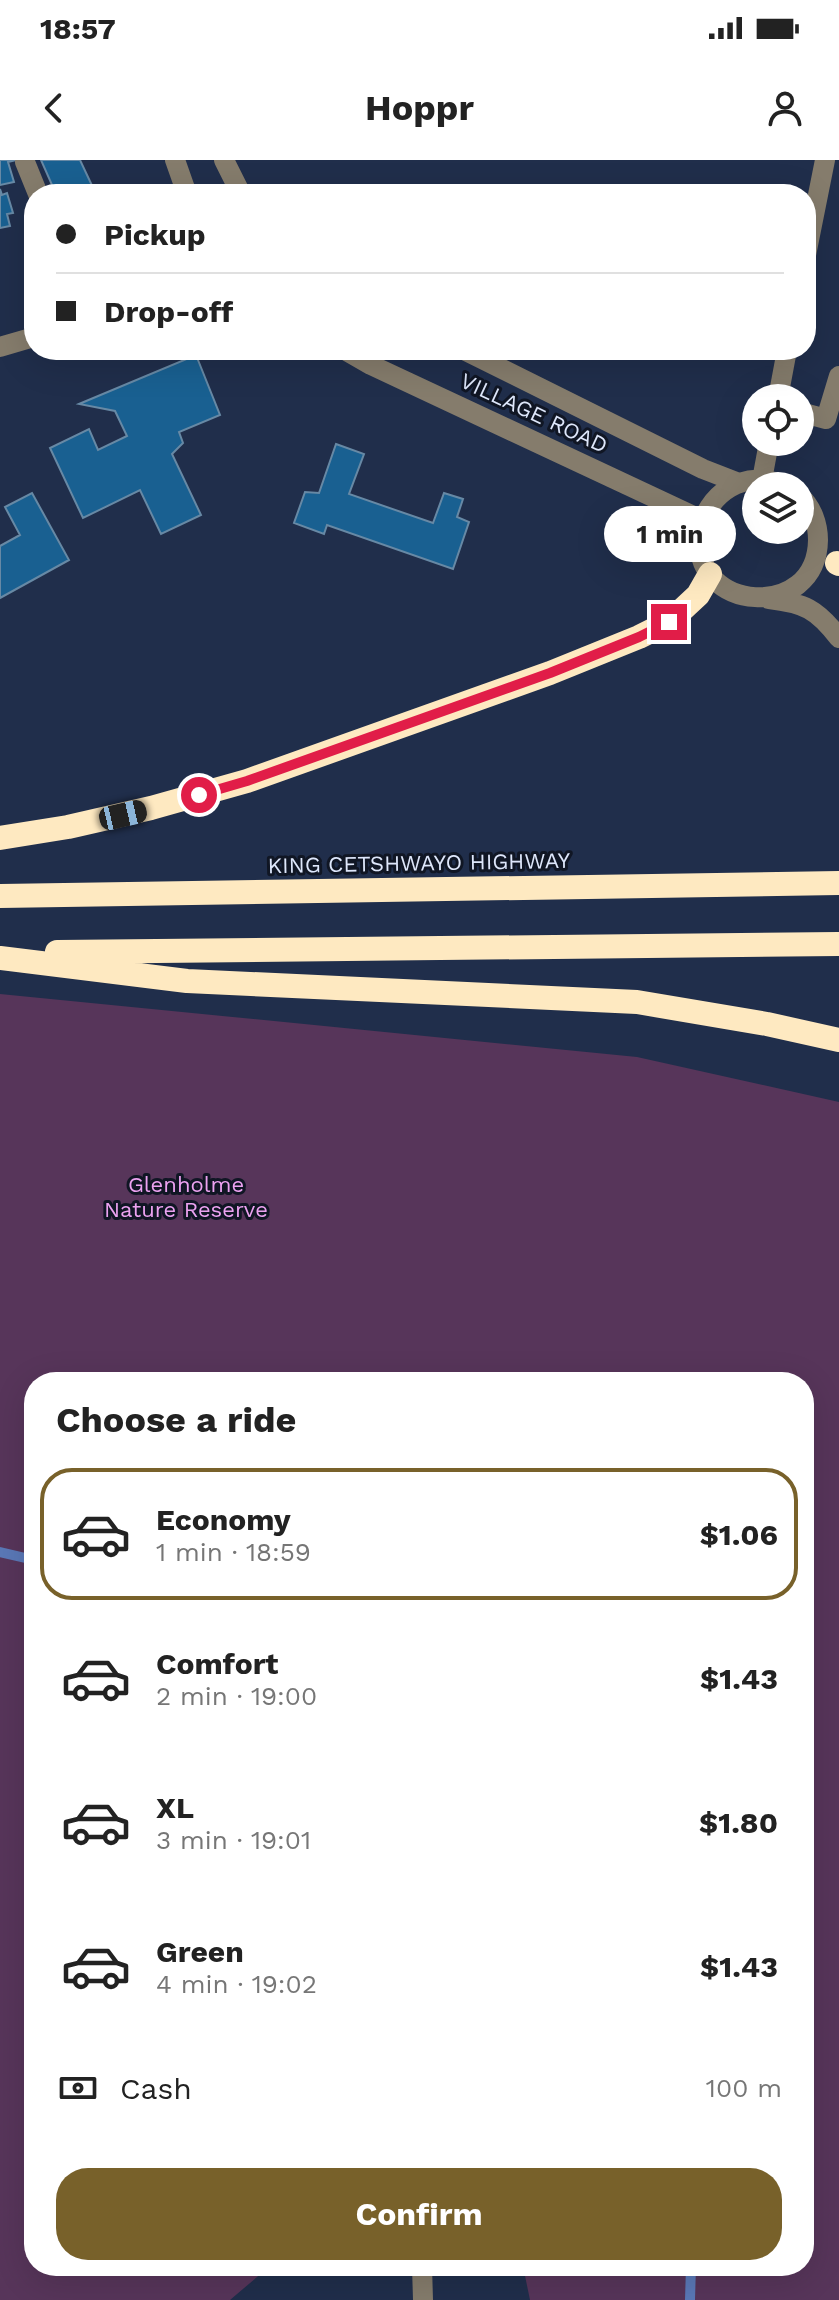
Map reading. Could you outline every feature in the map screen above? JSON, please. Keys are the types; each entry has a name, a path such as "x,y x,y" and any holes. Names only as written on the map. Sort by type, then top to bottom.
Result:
{"highway":[{"path":"0,838 68,827 151,808 247,781 550,673 669,622 698,595 710,574"},
{"name":"KING CETSHWAYO HIGHWAY","path":"0,896 839,883"},
{"path":"0,956 839,944"},
{"path":"0,956 187,981 637,1002 767,1024 839,1040"}],"street":[{"path":"175,160 183,184"},
{"path":"224,160 236,184"},
{"path":"816,205 825,160"},
{"path":"25,162 34,184"},
{"path":"0,347 24,340"},
{"name":"VILLAGE ROAD","path":"362,360 702,520"},
{"name":"VILLAGE ROAD","path":"484,360 703,469 739,483"},
{"path":"781,384 785,360"},
{"path":"832,422 839,376"},
{"path":"742,483 716,497 702,520 699,539 702,557 710,574 725,589 745,597 806,606 815,611 839,638"},
{"path":"766,598 781,594 805,577 814,564 833,560 814,517"},
{"path":"422,2276 423,2300"}],"green space":[{"name":"Glenholme Nature Reserve","path":"0,994 637,1057 839,1102 839,2300 530,2300 525,2276 814,2276 814,1372 24,1372 24,2276 258,2276 230,2300 0,2300"}],"building":[{"path":"0,160 16,160 8,162 14,182 0,185"},
{"path":"41,160 80,160 91,184 52,184"},
{"path":"0,189 2,195 7,193 13,213 7,214 10,226 0,228"},
{"path":"184,360 198,360 220,415 179,432 183,443 172,454 201,515 161,534 140,490 83,518 50,448 89,429 98,450 127,436 115,411 79,404"},
{"path":"336,444 364,454 349,494 433,523 444,493 463,499 457,517 469,522 453,569 327,525 324,534 294,523 305,492 319,493"},
{"path":"32,493 69,560 0,598 0,546 20,535 5,507"}],"waterway":[{"path":"0,1552 24,1558"},
{"path":"690,2300 691,2276"}],"route":[{"path":"199,795 247,781 550,673 669,622"}]}
